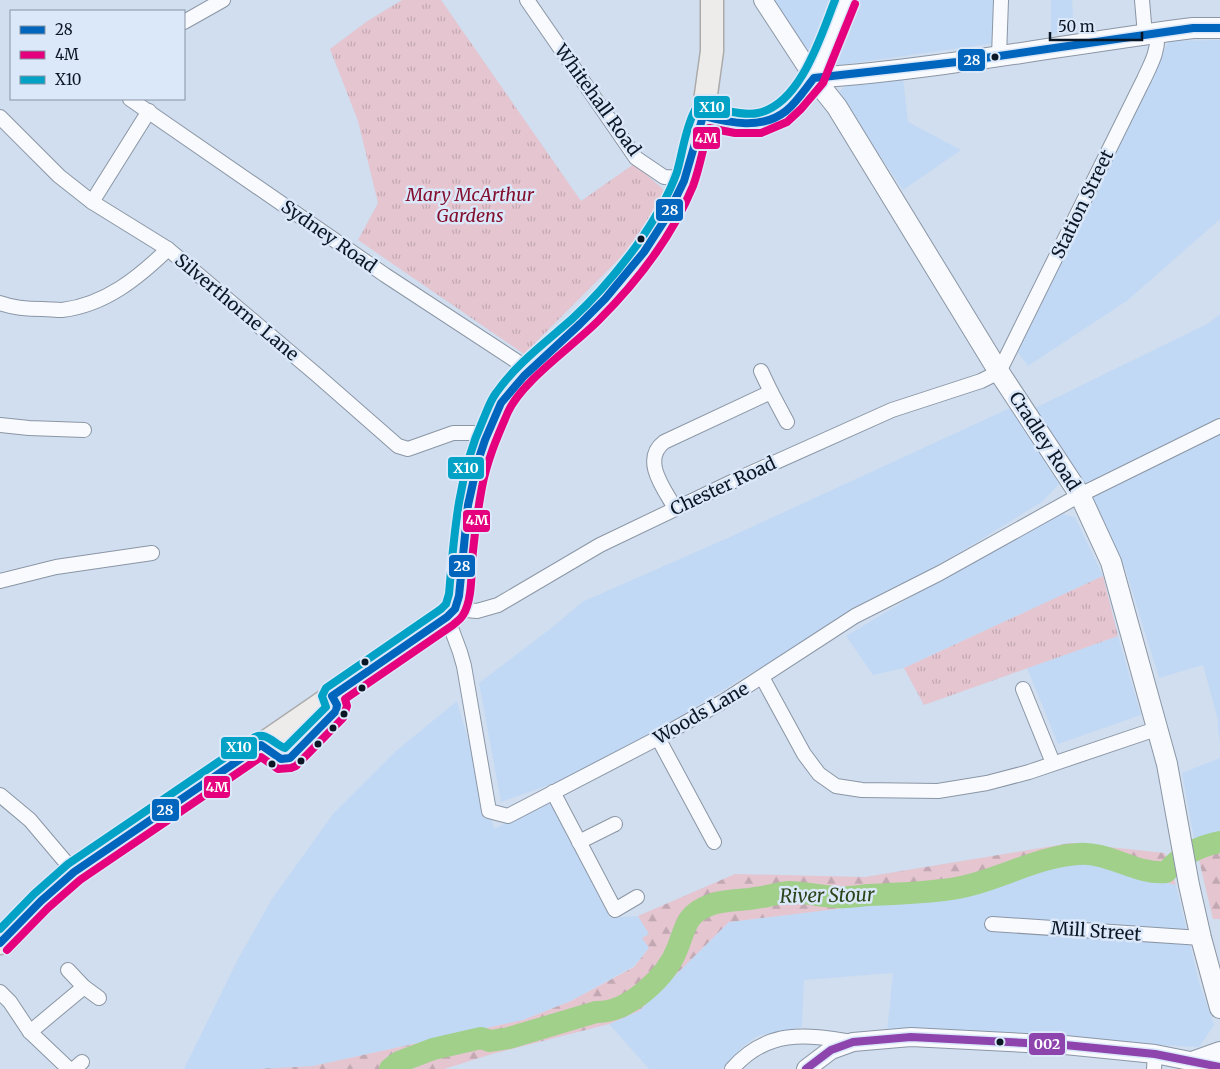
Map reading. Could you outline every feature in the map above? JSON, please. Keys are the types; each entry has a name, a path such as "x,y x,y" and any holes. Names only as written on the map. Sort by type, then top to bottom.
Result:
{"main road":[{"path":"0,942 41,901 74,872 451,613 459,596 466,516 474,475 487,432 504,399 530,370 590,315 628,274 645,252 681,188 703,116 712,50 712,0"},
{"path":"814,78 857,75 1193,28 1220,28"},
{"name":"Cradley Road","path":"814,78 837,108 998,372 1080,495 1111,562 1167,764 1189,885 1201,938 1216,979 1220,1008"}],"street":[{"path":"185,21 223,0"},
{"name":"Whitehall Road","path":"527,0 636,158 681,188"},
{"path":"763,0 814,78"},
{"path":"703,116 736,123 760,123 780,115 814,78 846,0"},
{"path":"999,56 1001,0"},
{"name":"Station Street","path":"998,372 1144,79 1158,43 1151,34 1142,0"},
{"name":"Sydney Road","path":"132,100 385,275 530,370"},
{"path":"92,202 149,111"},
{"name":"Silverthorne Lane","path":"0,117 59,176 92,202 168,249 318,375 398,446 408,449 453,433 487,432"},
{"path":"0,303 29,309 61,310 84,305 105,297 124,286 144,272 168,249"},
{"path":"761,372 787,422"},
{"name":"Chester Road","path":"451,613 498,606 600,544 675,508 892,410 981,381 998,372"},
{"path":"675,508 656,472 654,456 658,447 664,442 771,392"},
{"path":"0,425 84,430"},
{"name":"Woods Lane","path":"451,613 464,666 489,811 508,816 658,738 724,701 855,616 940,573 1080,495 1220,426"},
{"path":"0,581 56,567 152,553"},
{"path":"762,677 804,754 819,774 836,786 862,790 938,792 987,783 1156,729"},
{"path":"1022,688 1053,763"},
{"path":"658,738 714,842"},
{"path":"553,792 615,910 637,897"},
{"path":"0,795 30,820 74,872"},
{"path":"579,842 615,824"},
{"name":"Mill Street","path":"992,924 1201,938"},
{"path":"68,970 84,987 99,998"},
{"path":"30,1032 84,987"},
{"path":"0,992 10,1002 30,1032 69,1069"},
{"path":"732,1069 742,1057 757,1047 784,1037 816,1036 852,1042 912,1037 1066,1045 1154,1062 1191,1061 1220,1067"},
{"path":"806,1069 831,1050 852,1042"},
{"path":"1191,1061 1220,1051"}],"shaded area":[{"path":"772,0 996,0 996,43 826,67 801,45"},
{"path":"1051,0 1072,0 1074,30 1051,35"},
{"path":"1220,40 1220,219 1128,300 1028,366 1015,349 1169,41"},
{"path":"903,78 908,122 961,150 903,190 838,93 846,85"},
{"path":"1220,314 1220,741 1218,720 1203,665 1159,678 1125,568 1090,495 1035,408 1209,323"},
{"path":"1010,408 1060,483 1043,501 967,548 575,776 501,802 479,683 554,626 582,602 730,537"},
{"path":"1058,513 1075,517 1103,576 904,668 873,675 846,636"},
{"path":"1118,636 1141,715 1058,744 1027,668"},
{"path":"457,701 494,829 550,801 610,918 638,916 649,934 649,948 634,966 571,1001 523,1020 313,1066 307,1069 184,1069 238,959 272,899 333,814 396,751"},
{"path":"1220,758 1220,835 1194,839 1182,773"},
{"path":"1075,860 1176,885 1199,982 1214,1025 1199,1047 887,1032 893,973 804,980 802,1027 757,1036 741,1048 722,1069 649,1069 609,1024 639,1011 729,922 952,895 998,885"}],"green space":[{"name":"Mary McArthur Gardens","path":"402,0 441,0 581,201 634,164 662,188 665,193 642,236 524,354 358,240 378,203 358,121 330,49 366,22"},
{"path":"1103,576 1118,636 924,705 904,668"},
{"path":"1220,835 1220,919 1213,919 1194,839"},
{"path":"1071,843 1165,853 1176,885 1075,860 998,885 952,895 729,922 639,1011 609,1024 492,1054 444,1069 256,1069 313,1066 523,1020 571,1001 634,967 649,948 642,938 649,934 638,916 735,874 865,877"}],"waterway":[{"name":"River Stour","path":"390,1069 399,1062 433,1049 481,1038 490,1041 509,1038 596,1012 608,1011 633,1000 656,981 665,970 673,958 691,917 696,912 715,903 789,892 846,897 951,889 967,886 1046,860 1078,854 1100,856 1144,870 1166,872 1190,852 1220,842"}],"transit line":[{"name":"X10","path":"0,929 34,894 68,864 255,737 267,737 285,748 326,707 322,696 326,688 446,604 449,594 458,506 468,462 494,396 522,363 590,302 649,228 660,210 677,172 686,132 695,110 707,106 751,114 773,107 798,83 816,49 835,0"},
{"name":"4M","path":"7,950 48,908 80,880 261,757 278,769 296,766 343,718 347,706 345,699 461,618 466,609 470,593 472,558 484,477 496,440 515,400 536,376 598,321 640,275 675,223 693,186 709,128 735,133 761,133 787,122 823,83 855,4"},
{"name":"28","path":"0,943 41,901 74,872 261,745 281,759 290,758 336,711 337,705 332,696 447,617 455,609 459,596 468,505 478,461 501,403 524,376 605,299 644,252 666,218 684,181 703,116 735,123 767,121 786,111 814,78 957,62 1193,28 1220,28"},
{"name":"002","path":"806,1069 831,1050 853,1042 911,1037 1065,1045 1155,1054 1220,1067"}]}
